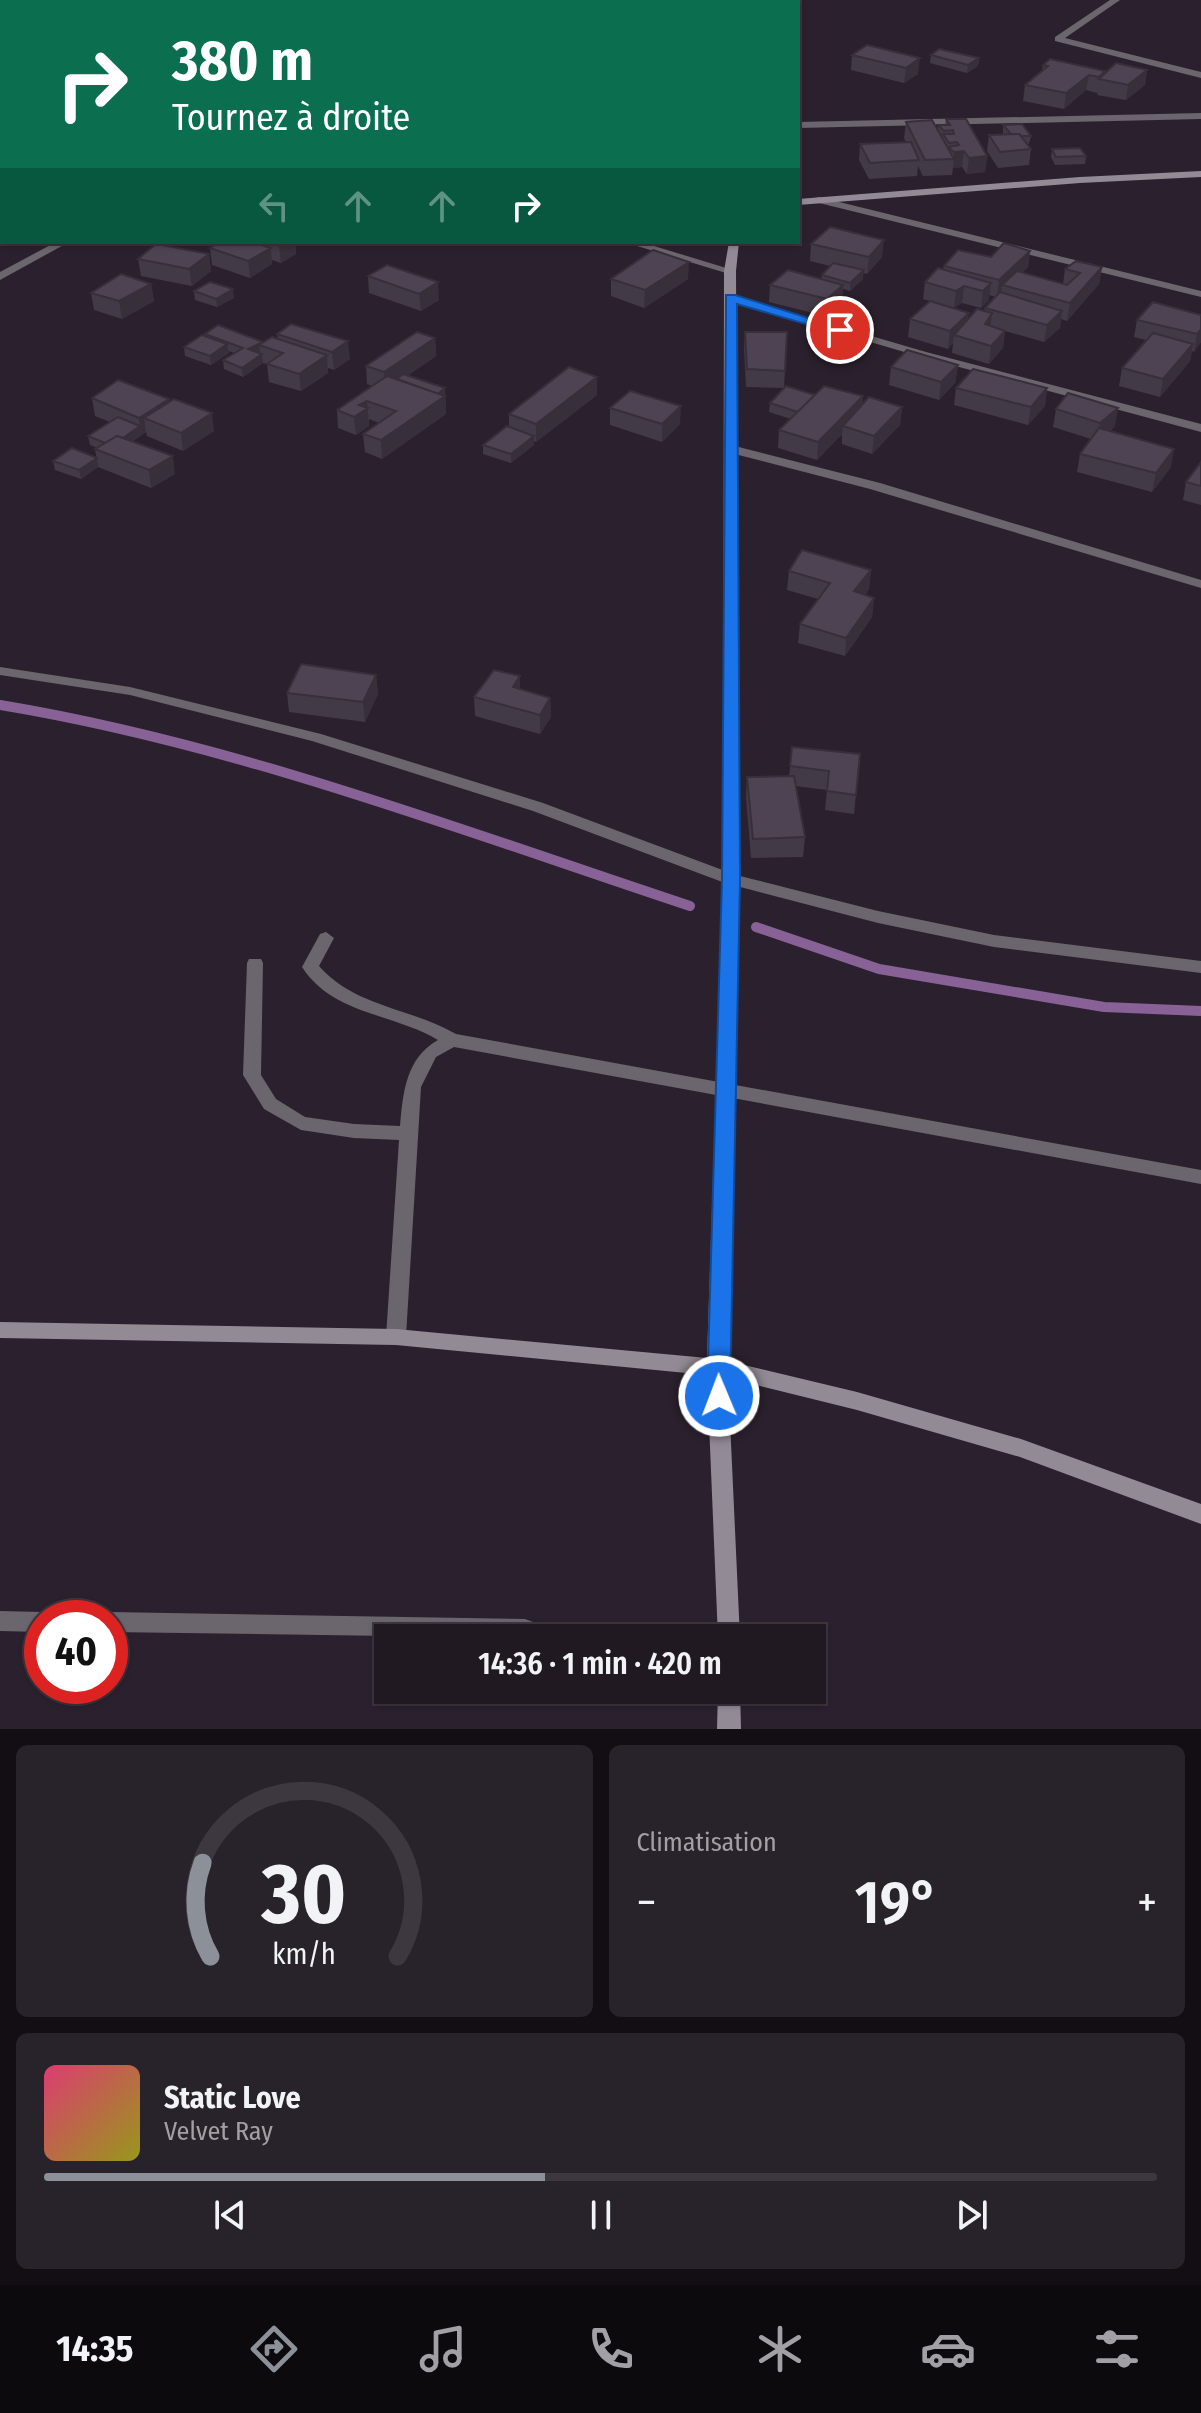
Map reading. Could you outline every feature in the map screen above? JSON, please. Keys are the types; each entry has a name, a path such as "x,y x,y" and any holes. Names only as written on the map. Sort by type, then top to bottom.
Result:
{"street":[{"path":"1116,0 1058,39 1201,75"},
{"path":"800,125 1201,116"},
{"path":"800,202 1201,174"},
{"path":"819,200 1201,294"},
{"path":"0,277 60,244"},
{"path":"636,244 730,271"},
{"path":"728,1624 717,1367 731,879 730,271 734,244"},
{"path":"731,298 922,354 1201,428"},
{"path":"731,449 875,486 1201,584"},
{"path":"0,671 130,691 316,737 538,807 731,879 878,917 994,941 1201,967"},
{"path":"326,938 310,967 324,985 357,1004 426,1025 452,1040 727,1093 957,1131 1201,1177"},
{"path":"255,963 252,1075 270,1104 301,1123 354,1131 409,1133"},
{"path":"396,1337 412,1087 429,1053 452,1040"},
{"path":"0,1330 396,1337 717,1367 857,1401 1021,1448 1201,1514"},
{"path":"0,1621 24,1622"},
{"path":"128,1622 374,1626"},
{"path":"729,1704 729,1729"}],"building":[{"path":"867,45 920,58 906,68 852,55"},
{"path":"939,49 979,58 968,65 931,55"},
{"path":"1050,59 1105,71 1099,77 1089,75 1066,93 1025,85 1048,66 1043,65"},
{"path":"1116,63 1147,70 1128,85 1099,79"},
{"path":"946,119 966,119 987,156 969,158 964,151 954,152 948,147 959,145 957,142 949,143 943,134 954,134 953,130 944,131 938,125 950,125"},
{"path":"932,120 954,159 925,160 906,122"},
{"path":"1022,124 1031,136 1011,134 1003,125"},
{"path":"1019,134 1031,149 1000,152 989,135"},
{"path":"911,142 919,160 870,163 860,144"},
{"path":"1080,148 1086,156 1056,157 1052,149"},
{"path":"830,227 884,240 869,257 811,244"},
{"path":"1004,243 1030,251 999,280 944,266 958,250 991,257"},
{"path":"156,244 209,254 189,269 138,259"},
{"path":"217,244 258,244 271,248 248,261 210,248"},
{"path":"653,250 689,262 645,290 611,279"},
{"path":"1076,261 1102,267 1070,303 1002,285 1017,271 1067,285 1080,273 1065,269"},
{"path":"833,263 864,270 850,283 822,275"},
{"path":"387,265 438,282 419,294 368,276"},
{"path":"938,268 991,283 983,291 964,286 956,291 925,282"},
{"path":"788,270 843,285 827,299 770,285"},
{"path":"121,274 151,284 119,301 91,293"},
{"path":"210,282 233,289 216,299 194,291"},
{"path":"1000,292 1062,311 1047,325 985,308"},
{"path":"930,301 969,313 950,331 910,319"},
{"path":"1153,302 1201,315 1201,329 1197,334 1137,320"},
{"path":"977,309 992,313 985,324 1005,331 991,346 954,335"},
{"path":"291,324 348,341 332,352 277,334"},
{"path":"218,325 263,342 248,349 262,354 242,368 223,360 243,348 205,334"},
{"path":"417,332 435,338 384,372 366,366"},
{"path":"745,332 787,332 785,371 747,369"},
{"path":"1153,333 1193,344 1163,379 1122,368"},
{"path":"202,335 227,344 210,356 184,347"},
{"path":"272,337 327,355 299,374 267,364 283,353 259,345"},
{"path":"907,350 958,365 941,382 891,367"},
{"path":"569,367 597,377 536,424 509,414"},
{"path":"973,369 1047,388 1031,407 956,388"},
{"path":"403,374 445,388 438,394 397,379"},
{"path":"387,376 445,396 381,440 363,434 396,411 367,401 359,405 368,408 354,417 337,410"},
{"path":"118,380 169,399 139,418 92,398"},
{"path":"786,386 815,395 798,412 770,403"},
{"path":"824,386 863,396 818,442 779,430"},
{"path":"630,391 681,406 662,424 610,408"},
{"path":"1068,393 1118,408 1100,423 1056,409"},
{"path":"869,397 902,407 874,436 843,426"},
{"path":"174,399 212,413 181,433 144,418"},
{"path":"118,417 140,426 123,438 117,436 105,443 88,436"},
{"path":"507,426 534,436 511,454 483,445"},
{"path":"1099,428 1174,449 1156,473 1080,454"},
{"path":"117,436 173,456 149,470 95,449"},
{"path":"72,448 97,458 79,470 53,461"},
{"path":"1201,462 1201,486 1186,482"},
{"path":"802,550 871,570 854,591 874,598 846,638 800,624 830,583 789,571"},
{"path":"301,664 376,675 363,702 287,693"},
{"path":"494,670 520,676 513,687 550,698 540,715 474,697"},
{"path":"792,747 860,754 856,795 827,791 829,771 790,766"},
{"path":"794,776 805,837 753,839 747,777"}],"waterway":[{"path":"0,705 175,742 262,766 690,906"},
{"path":"756,927 879,969 1104,1007 1201,1011"}],"route":[{"path":"719,1396 717,1367 731,879 731,298 840,330"}]}
